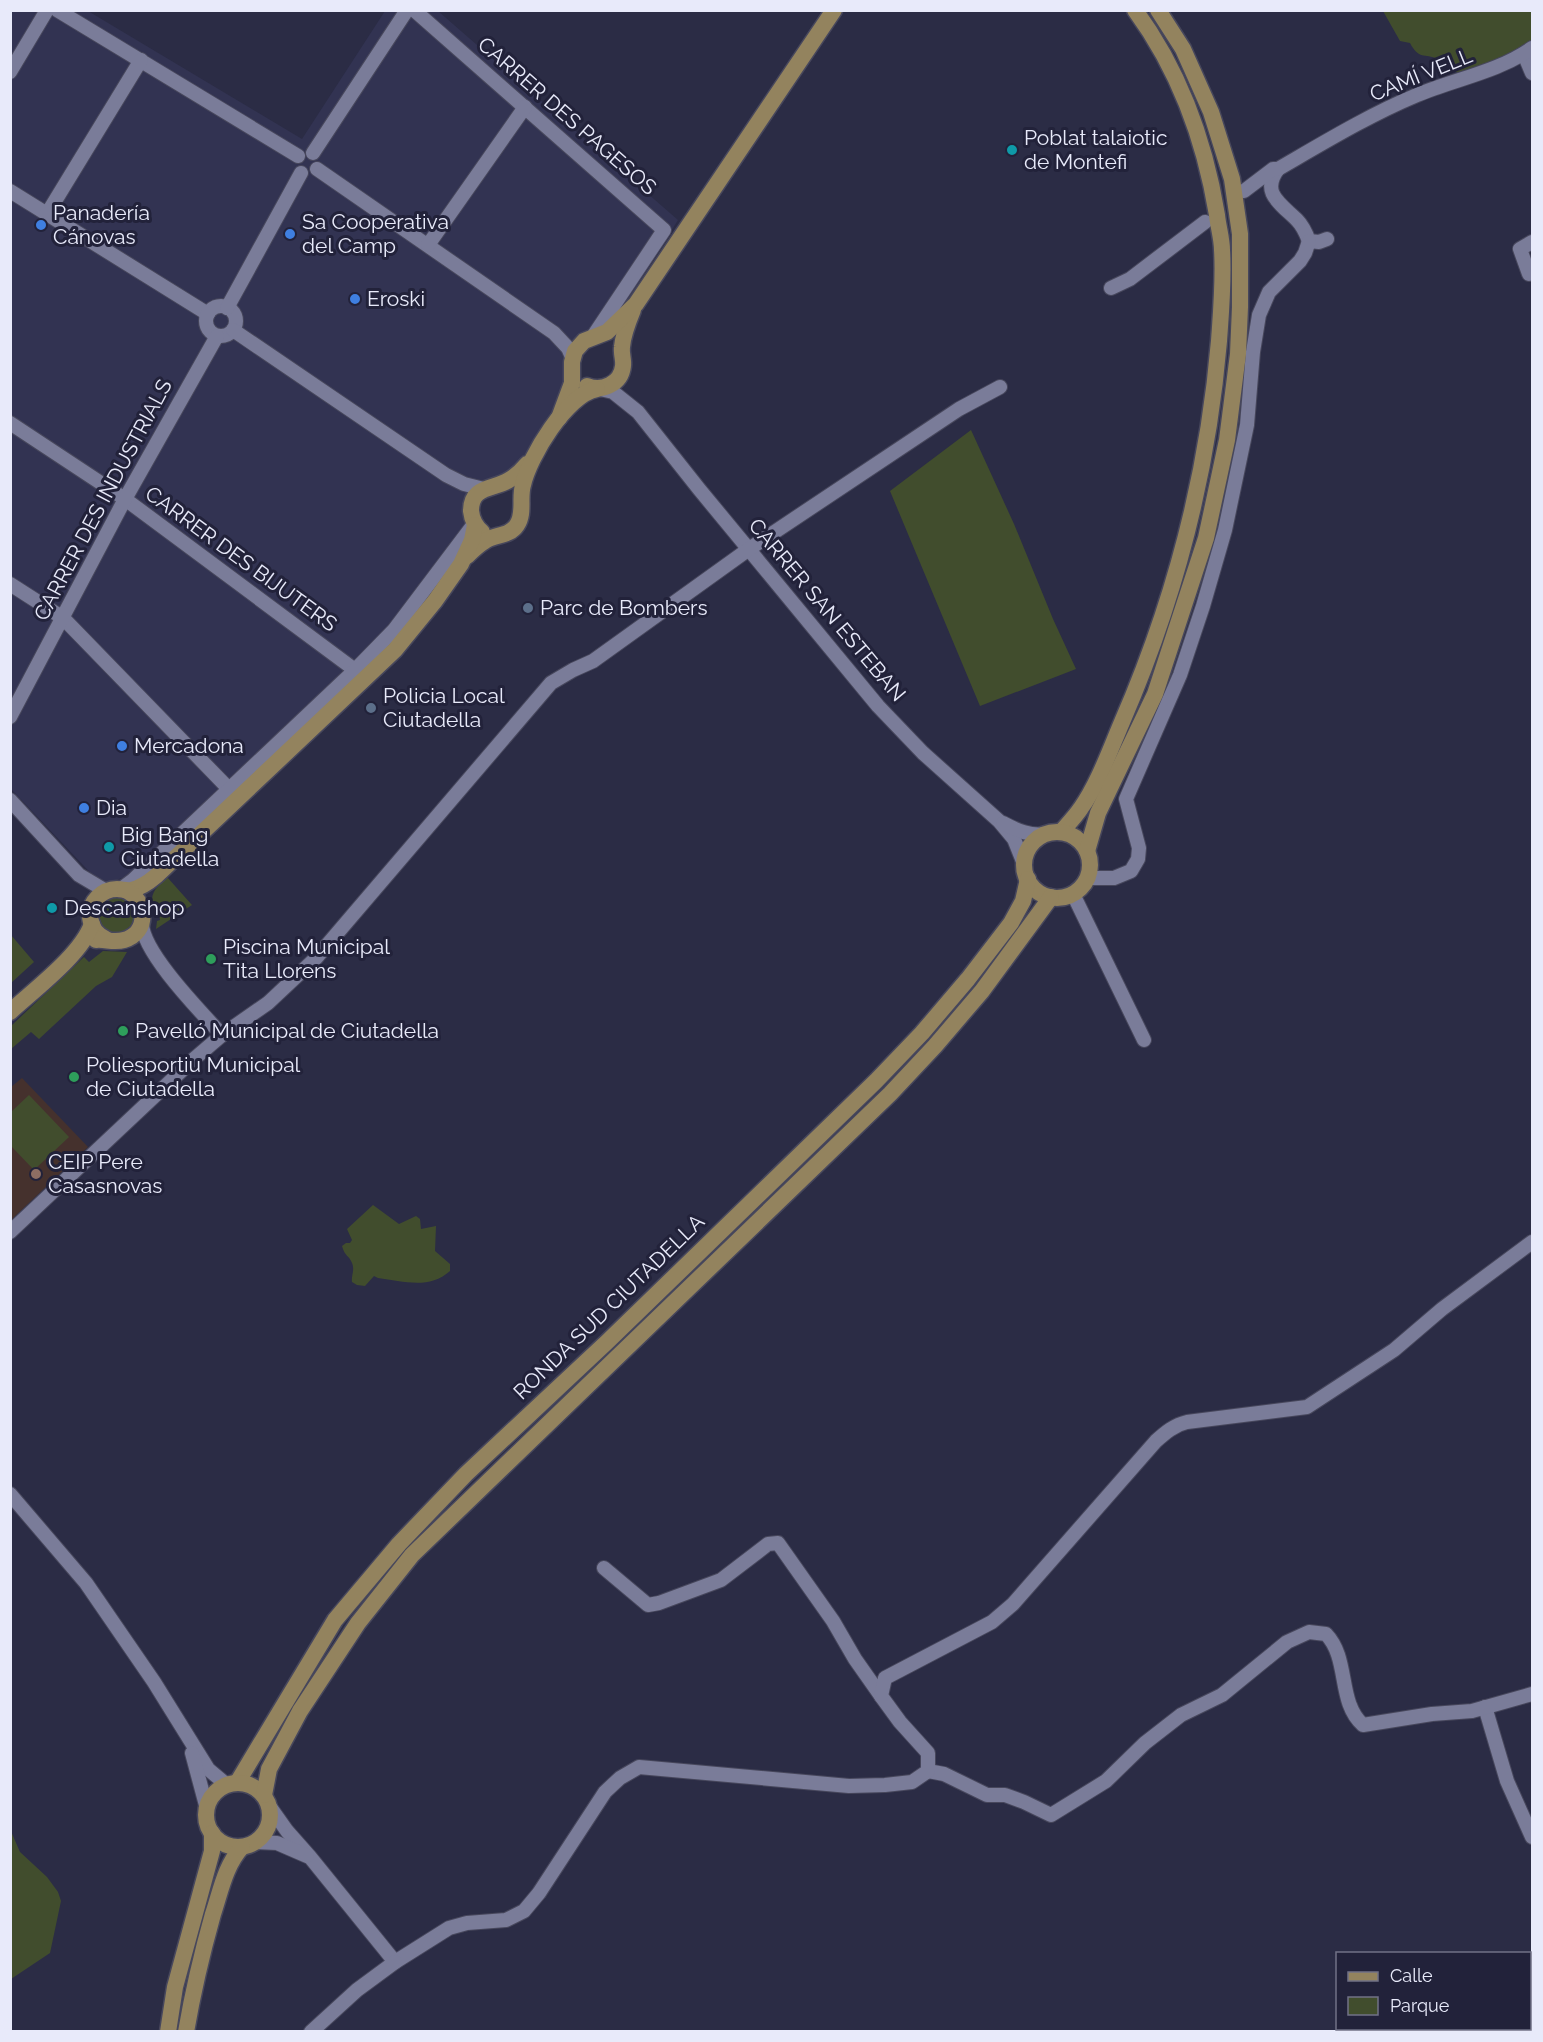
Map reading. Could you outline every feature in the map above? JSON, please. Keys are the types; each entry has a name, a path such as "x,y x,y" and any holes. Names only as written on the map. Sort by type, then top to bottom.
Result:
{"main road":[{"path":"559,418 587,392 613,384 622,365 623,341 636,304 834,10"},
{"path":"1054,833 1076,838 1087,851 1090,860 1088,878 1073,894 1062,898 1041,894 1033,888 1026,872 1031,846 1054,833 1082,808 1133,696 1168,601 1195,498 1215,382 1221,315 1222,250 1213,190 1188,105 1148,29 1135,10"},
{"path":"1087,851 1098,813 1155,694 1206,538 1227,440 1238,354 1240,234 1232,179 1211,112 1183,49 1158,10"},
{"path":"495,536 481,531 475,524 471,515 474,498 518,473 535,454 559,418 569,396 573,364 579,346 613,327 636,304"},
{"path":"590,339 610,340 618,348 622,365"},
{"path":"573,364 582,384 598,389"},
{"path":"117,890 134,895 140,903 143,915 137,932 125,940 116,942 97,933 92,924 90,918 92,905 98,897 117,890 132,890 156,876 395,650 435,601 461,564 478,546 514,529 520,519 521,494 525,477 535,454"},
{"path":"490,487 512,491 521,506"},
{"path":"461,564 472,540 475,524"},
{"name":"RONDA SUD CIUTADELLA","path":"232,1784 336,1620 399,1544 466,1474 615,1334 868,1089 922,1033 969,979 1011,923 1023,901 1026,872"},
{"path":"140,903 141,897 156,876"},
{"name":"RONDA SUD CIUTADELLA","path":"267,1801 269,1769 300,1711 358,1623 412,1555 890,1094 982,991 1051,897"},
{"path":"10,1012 78,948 92,924"},
{"path":"78,948 106,939"},
{"path":"186,2031 200,1958 226,1873 234,1856 262,1836 270,1822 267,1801 255,1787 232,1784 218,1790 211,1798 207,1809 207,1822 212,1833 221,1842 231,1846 248,1844"},
{"path":"168,2027 175,1987 212,1851 212,1833"}],"street":[{"path":"10,72 47,10"},
{"path":"57,10 298,156"},
{"path":"313,153 407,10"},
{"name":"CARRER DES PAGESOS","path":"414,10 664,230 590,339"},
{"path":"1528,51 1533,73"},
{"name":"CAMÍ VELL","path":"1244,191 1273,169 1278,169 1411,98 1495,68 1528,51"},
{"path":"47,214 141,60"},
{"path":"428,245 525,107"},
{"path":"304,152 313,153 319,162 317,169 311,174 301,172 296,164 298,156 304,152"},
{"path":"317,169 554,333 568,348 573,364"},
{"path":"1088,878 1114,878 1131,871 1138,859 1139,849 1126,799 1180,675 1225,530 1247,425 1253,352 1259,315 1269,292 1305,254 1309,241 1302,227 1274,198 1271,190 1272,181 1278,169"},
{"path":"227,308 301,172"},
{"path":"10,191 208,314"},
{"path":"1111,288 1130,279 1205,222"},
{"path":"1309,241 1319,242 1327,239"},
{"path":"1529,274 1520,249 1533,242"},
{"path":"218,307 227,308 235,317 233,330 226,335 217,336 207,327 208,314 218,307"},
{"path":"233,330 447,475 464,484 490,487"},
{"path":"554,333 570,339 590,339"},
{"name":"CARRER DES INDUSTRIALS","path":"10,717 124,499 217,336"},
{"name":"CARRER SAN ESTEBAN","path":"622,365 629,394 638,412"},
{"path":"10,1232 194,1059 222,1035 268,1003 316,958 551,683 593,661 749,549 959,409 1000,387"},
{"name":"CARRER SAN ESTEBAN","path":"598,389 613,392 638,412 878,706 923,753 999,820 1017,831 1035,836 1054,833"},
{"name":"CARRER DES BIJUTERS","path":"10,423 124,499 355,670"},
{"path":"447,475 471,506"},
{"path":"10,800 80,875 100,889 117,890 134,880 355,670 394,630 475,524"},
{"path":"10,584 63,618 230,789"},
{"name":"CARRER SAN ESTEBAN","path":"999,820 1014,839 1026,872"},
{"path":"80,875 91,897 92,905"},
{"path":"1073,894 1144,1040"},
{"path":"142,923 143,933 156,957 222,1035"},
{"path":"125,940 134,940 156,957"},
{"path":"881,1696 885,1678 992,1623 1013,1604 1166,1432 1187,1422 1307,1407 1394,1350 1442,1309 1533,1242"},
{"path":"10,1494 16,1504 86,1583 154,1682 208,1769 232,1784"},
{"path":"604,1568 648,1605 721,1580 768,1544 778,1543 833,1621 881,1696 900,1722 928,1753 928,1771"},
{"path":"311,2031 357,1990 395,1962 449,1928 467,1923 506,1920 524,1911 539,1893 605,1792 620,1778 639,1767 849,1786 912,1782 928,1771 944,1774 987,1795 1005,1795 1051,1815 1106,1780 1145,1743 1181,1715 1222,1695 1287,1642 1309,1632 1326,1634 1334,1642 1341,1661 1354,1717 1363,1725 1432,1714 1472,1711 1533,1694"},
{"path":"1485,1707 1507,1781 1533,1837"},
{"path":"188,1740 207,1809"},
{"path":"267,1801 286,1831 310,1857 395,1962"},
{"path":"248,1844 278,1843 310,1857"}],"shaded area":[{"path":"11,11 88,11 302,139 385,11 438,11 678,220 619,315 576,336 565,355 567,375 562,401 515,468 506,476 478,481 463,501 468,540 428,599 143,878 126,877 101,884 11,789"},
{"name":"CEIP Pere Casasnovas","path":"22,1078 88,1147 11,1220 11,1087"}],"green space":[{"path":"1383,11 1532,11 1532,43 1507,58 1458,73 1438,59 1419,54 1410,43 1400,41"},
{"path":"971,430 1076,669 980,706 890,491"},
{"path":"167,877 192,905 156,929 157,921 160,920 152,898 155,890"},
{"path":"113,895 129,903 134,908 135,914 130,926 114,935 98,926 97,907"},
{"path":"11,935 34,962 10,983"},
{"path":"103,951 127,952 112,977 96,986 39,1039 31,1032 11,1049 11,1026 84,957 89,962"},
{"path":"29,1095 69,1137 34,1170 11,1146 11,1112"},
{"path":"373,1205 399,1224 416,1216 420,1219 421,1229 436,1226 435,1251 450,1264 450,1271 433,1281 425,1282 406,1282 374,1276 365,1286 352,1282 353,1266 342,1246 352,1240 347,1229"},
{"path":"10,1829 20,1852 47,1877 58,1892 61,1901 50,1953 11,1979"}],"place":[{"name":"Poblat talaiotic de Montefi","path":"1012,150"},
{"name":"Panadería Cánovas","path":"41,225"},
{"name":"Sa Cooperativa del Camp","path":"290,234"},
{"name":"Eroski","path":"355,299"},
{"name":"Parc de Bombers","path":"528,608"},
{"name":"Policia Local Ciutadella","path":"371,708"},
{"name":"Mercadona","path":"122,746"},
{"name":"Dia","path":"84,808"},
{"name":"Big Bang Ciutadella","path":"109,847"},
{"name":"Descanshop","path":"52,908"},
{"name":"Piscina Municipal Tita Llorens","path":"211,959"},
{"name":"Pavelló Municipal de Ciutadella","path":"123,1031"},
{"name":"Poliesportiu Municipal de Ciutadella","path":"74,1077"},
{"name":"CEIP Pere Casasnovas","path":"36,1174"}]}
